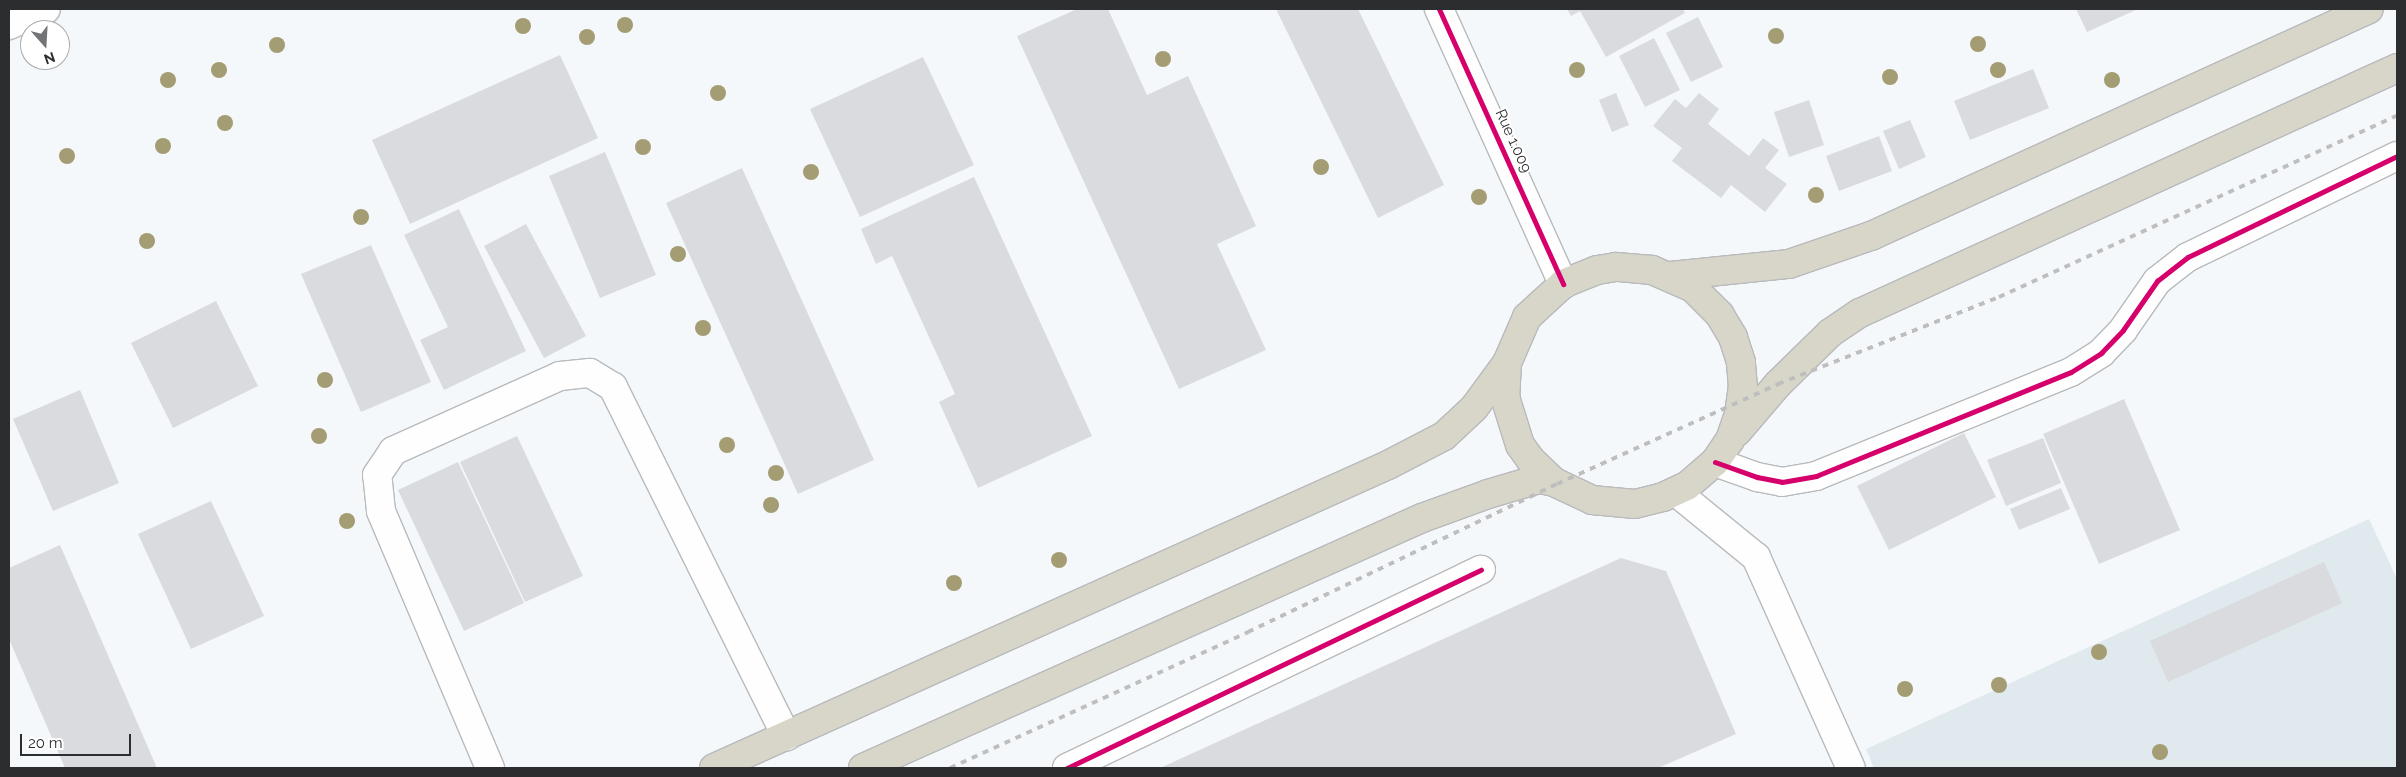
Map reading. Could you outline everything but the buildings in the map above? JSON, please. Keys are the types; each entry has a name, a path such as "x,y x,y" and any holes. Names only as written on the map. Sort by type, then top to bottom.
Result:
{"highway":[{"path":"1670,276 1789,264 1870,236 2369,9"},
{"path":"1722,451 1740,414 1743,387 1741,362 1733,337 1720,315 1703,296 1670,276 1634,267 1616,267 1579,276 1563,284 1549,293 1527,317 1518,332 1507,363 1505,397 1513,429 1530,459 1554,482 1580,496 1607,503 1635,504 1676,492 1697,479 1830,332 1860,313 2397,68"},
{"path":"714,768 1388,465 1444,436 1474,408 1507,363"},
{"path":"863,768 1422,518 1539,479 1554,482"}],"street":[{"path":"9,26 46,9"},
{"name":"Rue 1.009","path":"1439,9 1563,284"},
{"path":"1722,451 1756,477 1782,482 1816,476 2071,372 2101,353 2123,330 2158,281 2188,257 2397,156"},
{"path":"490,768 381,511 377,476 393,452 560,376 590,373 613,387 786,736"},
{"path":"1676,492 1756,557 1851,768"},
{"path":"1067,768 1481,570"}],"shaded area":[{"path":"2369,519 2397,579 2397,768 1874,768 1866,749"}],"railway":[{"path":"950,768 1248,632 1557,484 1778,384 1999,297 2397,116"}],"cycle path":[{"path":"1439,9 1563,284"},
{"path":"1715,462 1757,477 1782,482 1816,476 2071,372 2101,353 2123,330 2157,281 2188,257 2397,156"},
{"path":"1067,768 1481,570"}]}
